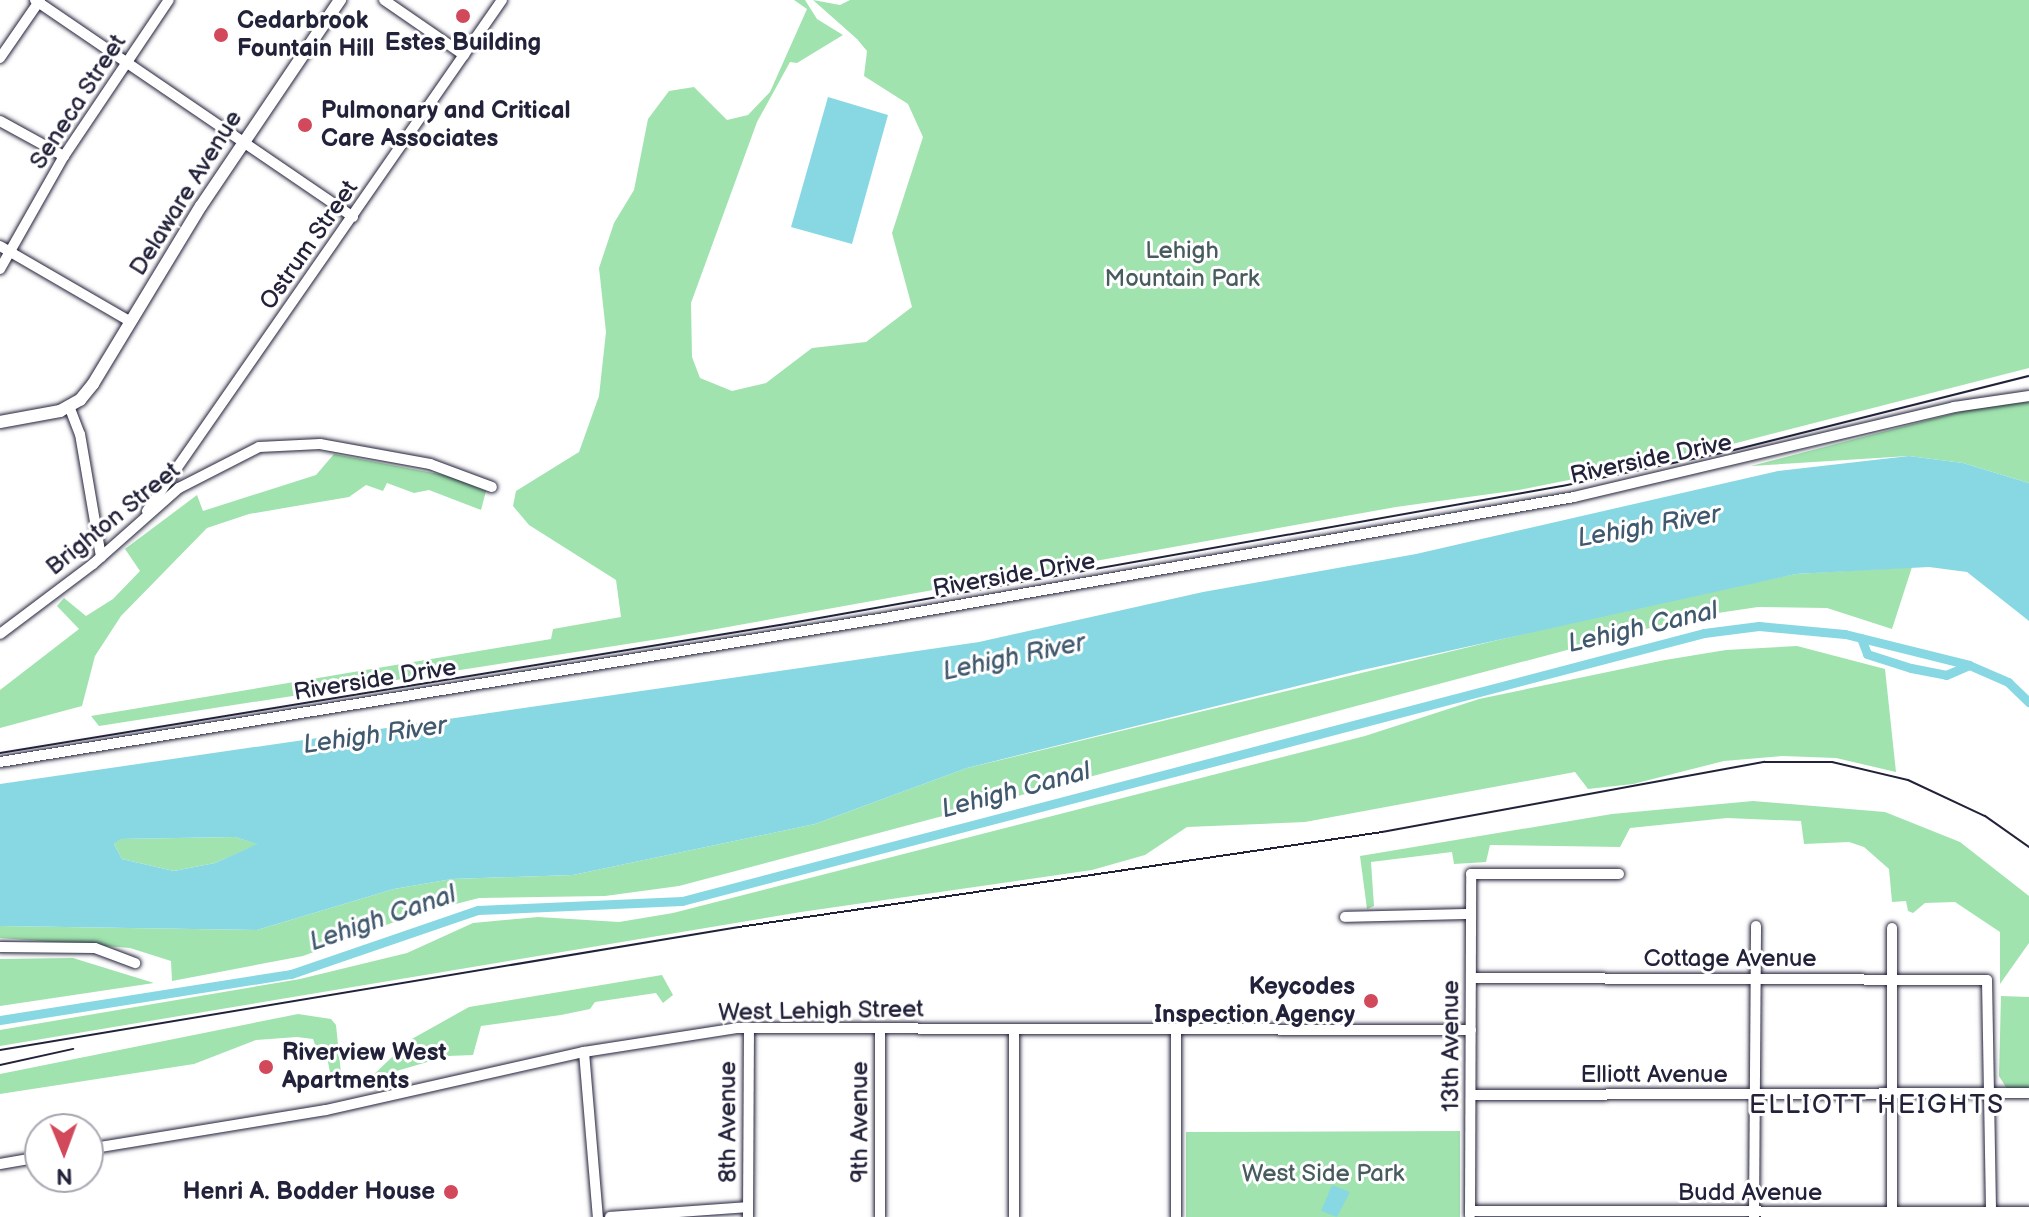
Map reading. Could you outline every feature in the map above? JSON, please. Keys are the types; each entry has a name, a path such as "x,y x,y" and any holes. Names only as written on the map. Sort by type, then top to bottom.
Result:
{"main road":[{"name":"Delaware Avenue","path":"69,406 93,384 245,140 340,0"},
{"path":"0,422 69,406"}],"street":[{"name":"Seneca Street","path":"0,269 5,249 169,0"},
{"path":"384,0 464,55"},
{"name":"Ostrum Street","path":"147,511 502,0"},
{"path":"0,58 38,1 245,140 353,217"},
{"path":"0,121 64,156"},
{"path":"5,249 131,322"},
{"name":"Riverside Drive","path":"0,762 890,617 1574,497 1954,407 2029,396"},
{"path":"69,406 80,434 101,557"},
{"name":"Brighton Street","path":"0,634 101,557 147,511 236,455 289,443 430,464 492,487"},
{"name":"13th Avenue","path":"1470,1214 1471,874 1619,874"},
{"path":"1345,917 1471,914"},
{"path":"1754,1215 1756,926"},
{"path":"1892,928 1892,1214"},
{"path":"0,947 95,948 135,963"},
{"name":"Cottage Avenue","path":"1472,978 1987,980 1991,1094"},
{"name":"West Lehigh Street","path":"104,1146 326,1110 584,1052 749,1028 1471,1030"},
{"name":"8th Avenue","path":"748,1212 749,1028"},
{"name":"9th Avenue","path":"880,1028 880,1217"},
{"path":"1014,1029 1014,1217"},
{"path":"1176,1029 1176,1217"},
{"path":"584,1052 598,1217"},
{"name":"Elliott Avenue","path":"1471,1095 1893,1096 2029,1093"},
{"path":"1991,1094 1991,1215"},
{"path":"0,1164 24,1160"},
{"path":"610,1217 748,1212"},
{"name":"Budd Avenue","path":"1470,1214 1991,1215 2029,1212"}],"green space":[{"name":"Lehigh Mountain Park","path":"794,0 805,0 817,19 843,35 797,63 790,62 757,122 691,303 692,357 700,378 732,391 766,383 812,348 866,342 912,307 892,233 923,137 908,104 864,76 867,51 813,0 840,5 850,0 2029,0 2029,368 1674,459 1519,490 1396,507 672,637 99,726 91,716 551,639 553,629 621,617 616,580 529,525 513,506 516,491 579,452 599,396 606,332 599,268 614,223 634,190 648,119 669,91 694,87 727,120 748,115 770,92 807,9"},
{"path":"2029,402 2029,483 1963,463 1909,456 1751,466 1994,403"},
{"path":"334,454 449,476 486,491 481,510 429,490 414,493 387,483 383,491 366,485 349,497 249,514 207,528 121,616 95,656 82,706 0,728 0,690 79,629 57,606 64,598 86,616 113,599 140,571 125,549 197,495 203,511 316,475"},
{"path":"1912,567 1892,629 1827,608 1758,607 1691,617 679,886 605,896 479,898 413,915 303,956 172,981 171,961 130,948 0,938 0,926 257,930 394,889 452,879 573,875 815,824 967,768 1647,604 1796,574"},
{"path":"1797,646 1885,669 1896,772 1836,758 1782,756 1724,761 1633,784 1588,789 1575,772 1305,822 1187,827 1145,855 1092,870 801,912 0,1046 0,1030 300,979 407,953 473,923 538,917 619,922 673,913 1365,736 1479,699 1665,660 1726,650"},
{"path":"1753,801 1885,812 1960,842 2029,896 2029,943 2000,984 2000,932 1955,902 1925,903 1913,913 1908,911 1906,901 1892,902 1889,869 1864,847 1849,842 1804,844 1801,821 1727,818 1630,828 1620,847 1490,845 1486,862 1454,864 1452,852 1371,862 1374,906 1367,909 1360,856 1612,814"},
{"path":"235,837 258,844 215,863 174,871 122,859 114,844 119,839"},
{"path":"73,958 154,983 0,1006 0,959"},
{"path":"662,975 673,995 663,1003 656,993 595,1002 590,1009 561,1015 481,1026 473,1055 448,1056 369,1079 410,1040 469,1007"},
{"path":"2001,996 2029,997 2029,1090 2007,1089 1999,1076"},
{"path":"298,1014 331,1019 336,1025 341,1073 330,1072 326,1052 318,1053 313,1039 297,1037 256,1040 194,1064 0,1094 0,1074"},
{"name":"West Side Park","path":"1460,1131 1460,1217 1186,1217 1186,1132"}],"water":[{"path":"828,97 888,115 852,244 791,227"},
{"name":"Lehigh River","path":"1909,456 1963,463 2029,483 2029,621 1967,572 1929,567 1796,574 1358,671 967,768 815,824 573,875 452,879 394,889 257,930 0,926 0,784 979,642 1203,592 1416,554 1778,471","holes":["235,837 257,844 215,863 174,871 122,859 114,844 120,839"]},
{"path":"1332,1185 1350,1192 1337,1217 1321,1211"}],"waterway":[{"name":"Lehigh Canal","path":"0,1020 291,974 478,910 682,901 1704,633 1759,626 1845,634 1969,665 2008,682 2029,702"},
{"path":"1861,638 1867,654 1911,668 1946,675 1969,665"}],"railway":[{"path":"0,753 780,625 1562,486 1726,452 2029,376"},
{"path":"0,1050 739,927 1382,832 1765,762 1832,762 1908,780 1985,816 2029,847"},
{"path":"0,1065 73,1049"}],"place":[{"name":"Estes Building","path":"463,16"},
{"name":"Cedarbrook Fountain Hill","path":"221,35"},
{"name":"Pulmonary and Critical Care Associates","path":"305,125"},
{"name":"Keycodes Inspection Agency","path":"1371,1001"},
{"name":"Riverview West Apartments","path":"266,1067"},
{"name":"Henri A. Bodder House","path":"451,1192"}],"district":[{"name":"ELLIOTT HEIGHTS","path":"1877,1106"}]}
